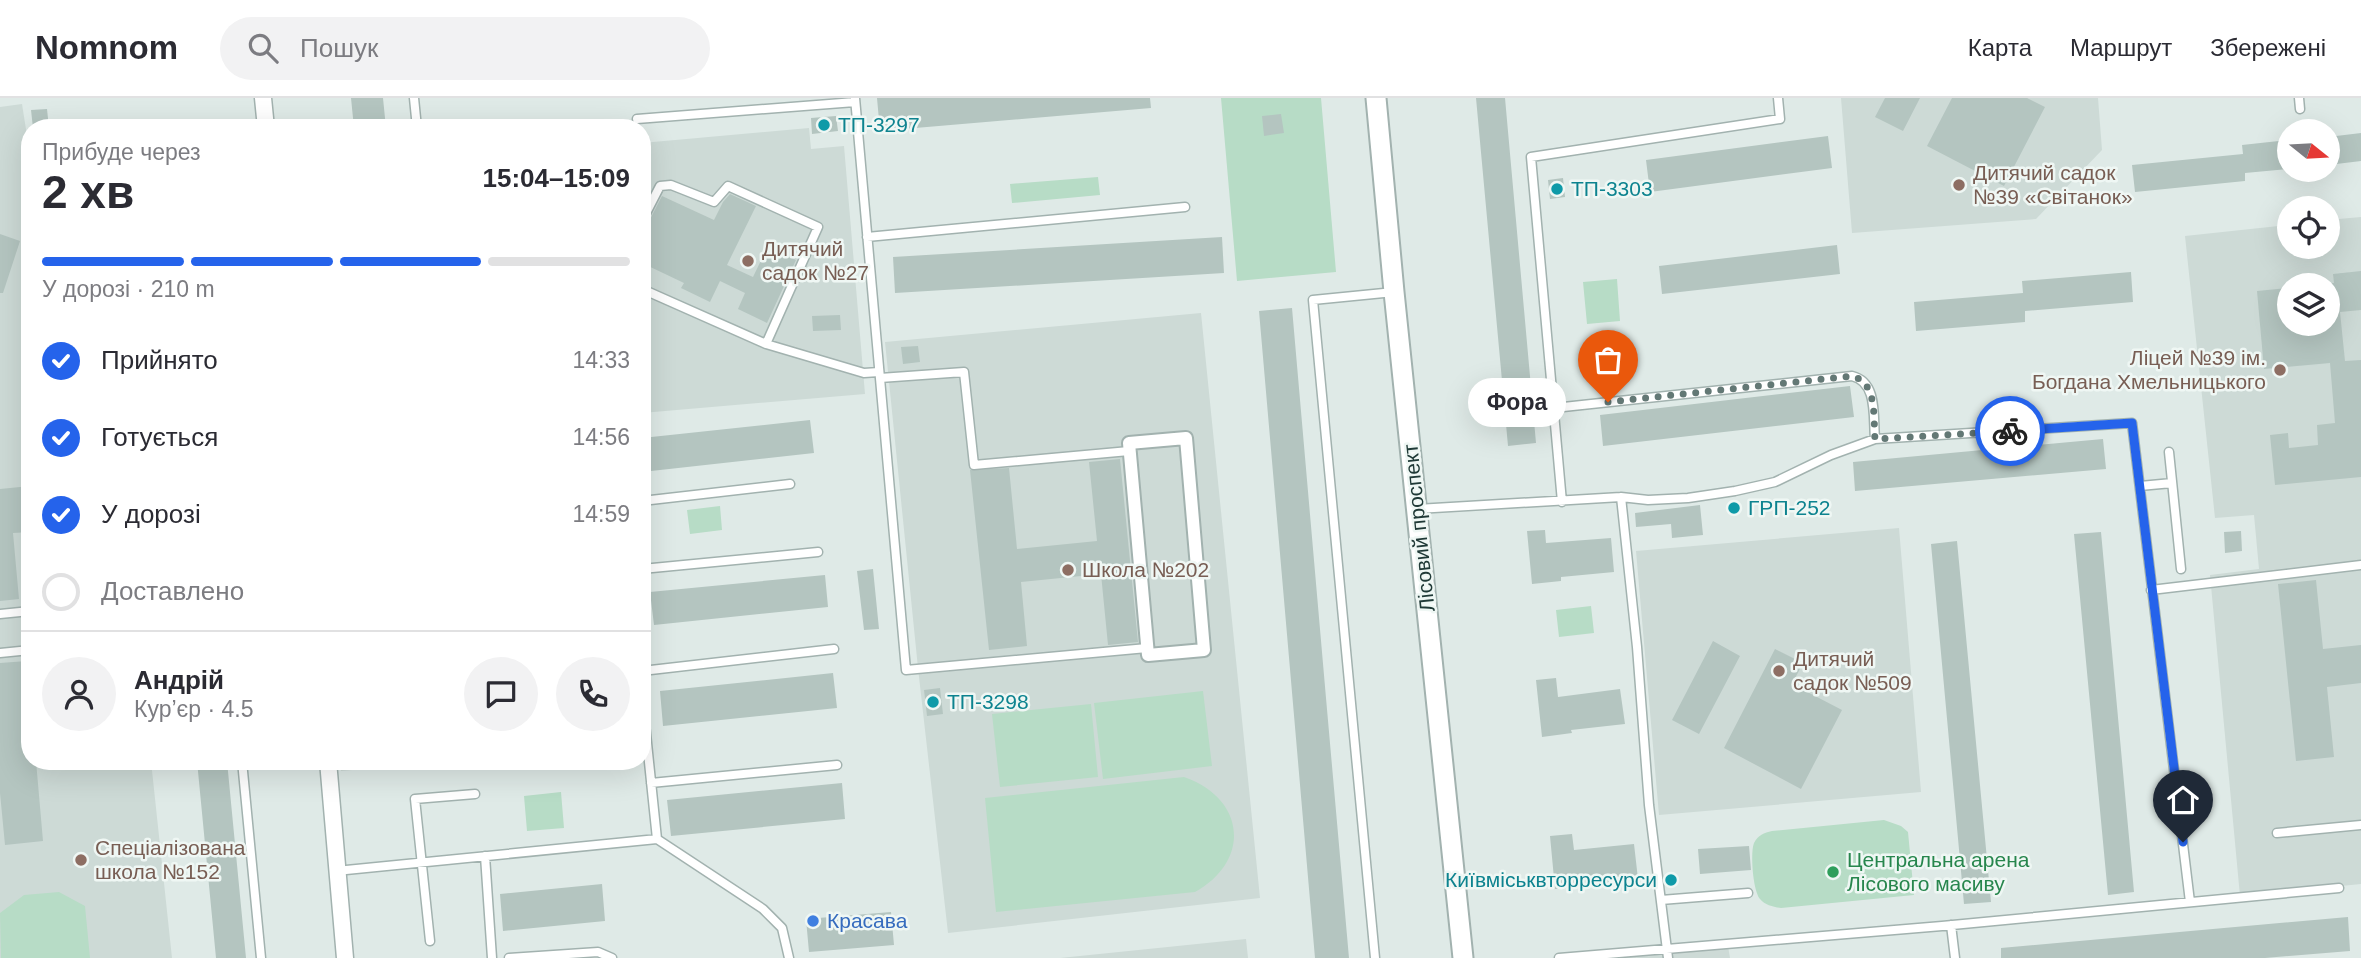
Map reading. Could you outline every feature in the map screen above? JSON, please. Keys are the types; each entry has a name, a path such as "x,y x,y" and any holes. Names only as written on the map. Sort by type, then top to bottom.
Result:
{"street":[{"path":"263,98 265,119"},
{"name":"Лісовий проспект","path":"1376,98 1463,958"},
{"path":"1186,438 1205,650 1147,655 1129,451 1129,443 1186,438"},
{"path":"329,770 345,958"}],"lane":[{"path":"414,98 416,119"},
{"path":"1562,502 1531,157 1780,119 1778,98"},
{"path":"2299,98 2300,108"},
{"path":"637,119 855,100 906,670 1147,648"},
{"path":"651,204 660,186 671,186 714,202 728,186 817,224 818,229 766,344"},
{"path":"867,237 1185,207"},
{"path":"1375,958 1313,300 1394,292"},
{"path":"651,293 766,344 864,373 880,375 964,372 974,466 1129,451"},
{"path":"1554,408 1852,376 1862,378 1871,393 1875,439"},
{"path":"1417,509 1621,497 1648,500 1688,498 1776,482 1857,444 1875,439 2132,423 2190,902"},
{"path":"2169,452 2181,569"},
{"path":"2140,486 2172,483"},
{"path":"651,500 790,484"},
{"path":"1621,497 1637,647 1649,805 1668,958"},
{"path":"651,568 818,552"},
{"path":"2151,590 2361,565"},
{"path":"0,614 21,612"},
{"path":"651,670 834,649"},
{"path":"0,653 21,651"},
{"path":"651,783 836,765"},
{"path":"243,770 261,958"},
{"path":"650,770 657,839"},
{"path":"430,942 415,799 475,794"},
{"path":"2277,833 2361,825"},
{"path":"336,871 657,839 763,909 782,928 789,958"},
{"path":"485,856 492,958"},
{"path":"1559,958 1951,925 2339,888"},
{"path":"1661,900 1748,893"},
{"path":"1951,925 1955,958"},
{"path":"509,958 598,952 612,958"}],"shaded area":[{"name":"Дитячий садок №39 «Світанок»","path":"1841,98 2098,98 2102,150 2036,219 1852,233"},
{"name":"Спеціалізована школа №152","path":"22,104 24,119 21,119 21,770 152,770 172,958 0,958 0,107"},
{"name":"Дитячий садок №27","path":"809,128 811,149 844,146 865,394 651,412 651,142"},
{"path":"2361,217 2361,884 2240,896 2210,575 2259,569 2254,515 2215,518 2185,236 2277,226 2277,259 2340,259 2340,219"},
{"name":"Школа №202","path":"1201,313 1260,898 948,933 885,342"},
{"name":"Дитячий садок №509","path":"1899,528 1921,792 1659,815 1636,551"},
{"path":"1246,939 1248,958 1060,958"},
{"path":"1728,946 1730,958 1593,958"}],"green space":[{"path":"1221,98 1321,98 1336,272 1237,281"},
{"path":"1098,177 1100,195 1012,203 1010,184"},
{"path":"1617,279 1620,321 1587,324 1583,282"},
{"path":"720,506 722,530 690,534 687,510"},
{"path":"1591,606 1594,633 1559,637 1556,610"},
{"path":"1203,691 1212,766 1103,779 1094,703"},
{"path":"1091,704 1098,777 1000,787 992,714"},
{"path":"1184,777 1204,787 1219,799 1229,814 1234,830 1233,847 1226,863 1213,879 1195,892 996,912 985,798"},
{"path":"561,792 564,828 527,831 524,796"},
{"name":"Центральна арена Лісового масиву","path":"1884,820 1901,826 1908,832 1914,895 1781,908 1764,903 1760,899 1754,880 1752,855 1757,838 1772,831"},
{"path":"59,892 85,906 90,958 1,958 0,913 24,895"}],"building":[{"path":"351,98 383,98 385,119 353,119"},
{"path":"877,98 1150,98 1151,108 880,131"},
{"path":"1476,98 1505,98 1536,443 1508,446"},
{"path":"1885,98 1920,98 1903,131 1875,117"},
{"path":"1952,98 2027,98 2045,107 2004,186 1927,146"},
{"path":"47,109 48,119 32,119 31,110"},
{"path":"1281,114 1284,133 1264,136 1262,116"},
{"name":"ТП-3297","path":"836,116 838,131 812,134 811,118"},
{"path":"2361,133 2361,161 2340,164 2340,136"},
{"path":"1828,136 1832,168 1650,192 1646,160"},
{"path":"2277,141 2277,170 2245,173 2245,181 2135,192 2132,165 2243,154 2242,145"},
{"name":"ТП-3303","path":"1563,178 1565,197 1550,199 1548,180"},
{"path":"730,194 756,206 727,265 753,277 768,246 796,260 767,323 738,309 745,293 720,281 710,302 681,288 684,283 651,267 651,217 662,196 714,220"},
{"path":"0,234 20,241 3,293 0,293"},
{"path":"1222,237 1224,273 895,293 893,257"},
{"path":"1837,245 1840,274 1662,294 1659,266"},
{"path":"2361,271 2361,310 2340,312 2340,273"},
{"path":"2131,272 2133,302 2025,311 2025,322 1916,331 1914,302 2023,293 2022,281"},
{"path":"2277,289 2277,336 2340,336 2340,312 2345,361 2361,360 2361,477 2275,485 2270,435 2288,433 2289,448 2318,445 2317,425 2335,423 2330,363 2264,369 2257,291"},
{"path":"1292,308 1349,958 1315,958 1259,311"},
{"path":"840,315 841,330 813,331 812,316"},
{"path":"918,346 920,362 903,364 901,347"},
{"path":"1850,386 1854,417 1603,446 1600,415"},
{"path":"810,420 814,453 651,471 651,437"},
{"path":"2103,439 2106,469 1855,491 1853,462"},
{"path":"1120,459 1138,642 1108,645 1101,574 1021,582 1027,646 989,650 970,470 1009,468 1017,549 1097,541 1089,462"},
{"path":"21,487 21,533 13,533 19,599 0,601 0,489"},
{"path":"1700,505 1703,535 1672,538 1671,524 1636,527 1635,513"},
{"path":"1545,530 1546,543 1611,538 1614,572 1561,577 1561,581 1532,584 1527,531"},
{"path":"2241,531 2242,551 2225,553 2224,532"},
{"path":"2101,532 2134,892 2108,895 2074,534"},
{"path":"1957,541 1991,902 1964,904 1931,544"},
{"path":"873,569 879,629 864,630 857,571"},
{"path":"825,575 828,607 654,625 651,592"},
{"path":"2316,580 2323,649 2361,645 2361,683 2327,687 2334,757 2296,761 2278,584"},
{"path":"1713,641 1740,656 1699,734 1672,720"},
{"path":"1775,649 1803,663 1792,684 1842,710 1801,789 1724,748"},
{"path":"21,661 21,770 37,770 43,841 5,845 0,793 0,663"},
{"path":"833,673 837,708 663,726 660,691"},
{"path":"1556,678 1558,697 1620,689 1625,724 1571,730 1572,733 1542,737 1536,680"},
{"name":"ТП-3298","path":"940,688 943,714 927,716 924,690"},
{"path":"198,770 228,770 246,958 216,958"},
{"path":"842,783 845,819 671,836 667,800"},
{"path":"1572,834 1574,850 1634,844 1638,879 1555,889 1550,836"},
{"path":"1749,846 1751,870 1700,874 1698,849"},
{"path":"602,884 605,921 503,931 500,894"},
{"path":"891,912 894,945 809,952 806,919"},
{"path":"2348,917 2350,951 2265,958 2001,958 2001,948"}],"way so far":[{"path":"1608,402 1852,376 1862,378 1871,393 1875,439 2010,431"}],"place":[{"name":"ТП-3297","path":"824,125"},
{"name":"Дитячий садок №39 «Світанок»","path":"1959,185"},
{"name":"ТП-3303","path":"1557,189"},
{"name":"Дитячий садок №27","path":"748,261"},
{"name":"Ліцей №39 ім. Богдана Хмельницького","path":"2280,370"},
{"name":"Фора","path":"1608,402"},
{"name":"ГРП-252","path":"1734,508"},
{"name":"Школа №202","path":"1068,570"},
{"name":"Дитячий садок №509","path":"1779,671"},
{"name":"ТП-3298","path":"933,702"},
{"name":"Спеціалізована школа №152","path":"81,860"},
{"name":"Центральна арена Лісового масиву","path":"1833,872"},
{"name":"Київміськвторресурси","path":"1671,880"},
{"name":"Красава","path":"813,921"}],"route":[{"path":"2010,431 2132,423 2183,842"}]}
